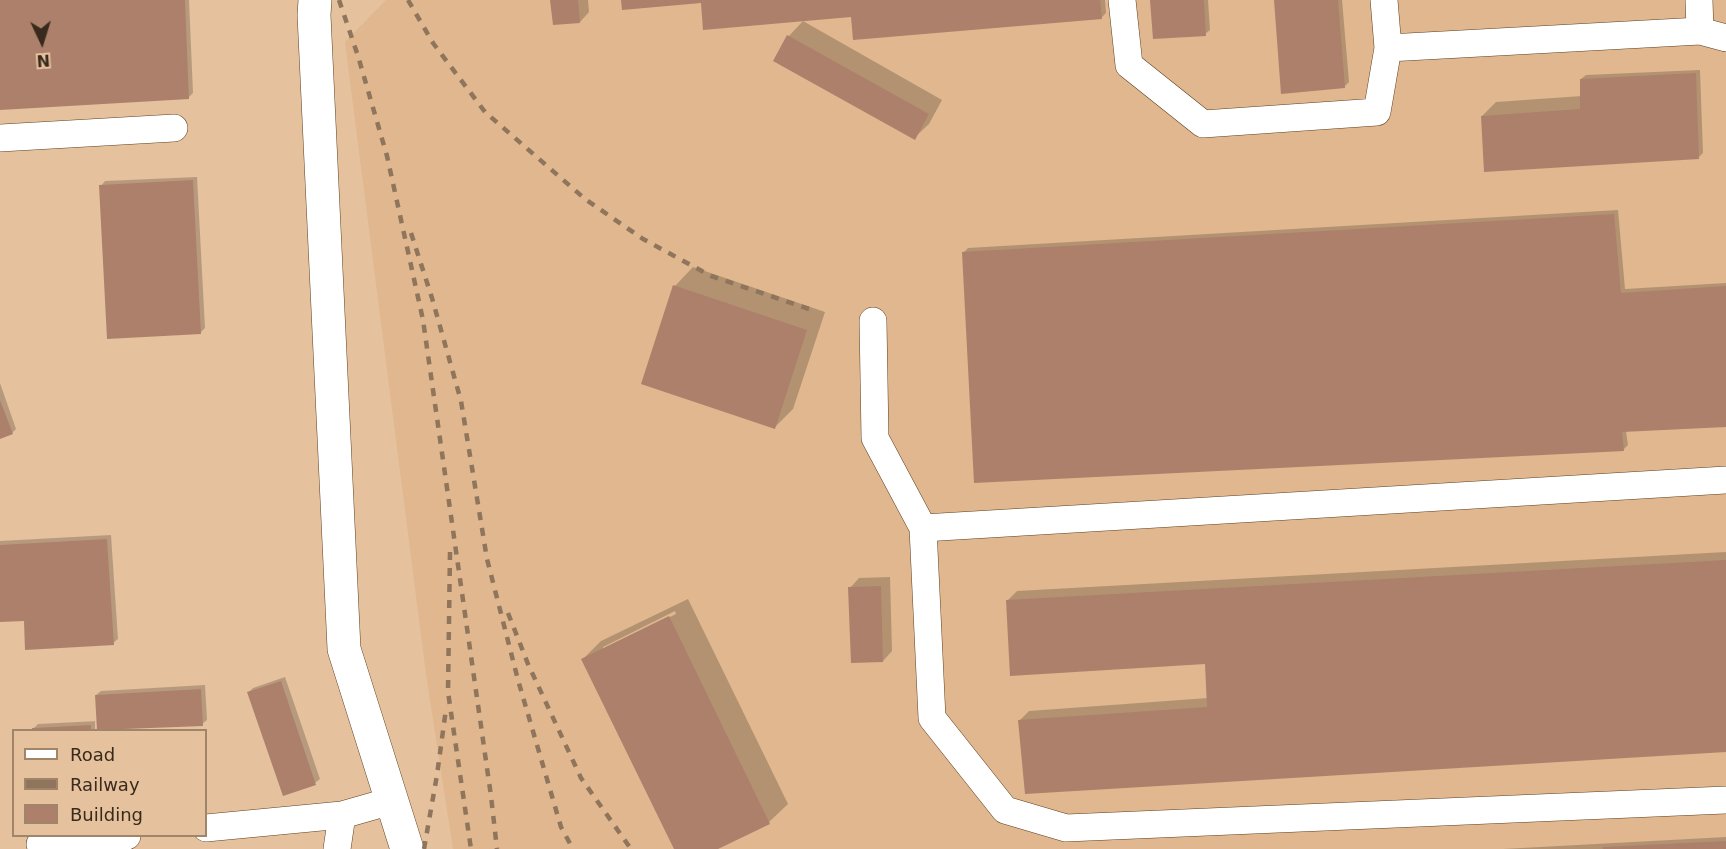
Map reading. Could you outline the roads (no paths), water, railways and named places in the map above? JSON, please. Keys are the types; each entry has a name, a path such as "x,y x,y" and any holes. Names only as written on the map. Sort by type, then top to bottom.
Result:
{"main road":[{"path":"313,5 344,649 407,849"}],"lane":[{"path":"1122,0 1130,65 1203,124 1377,112 1388,48 1384,0"},
{"path":"1699,0 1701,31"},
{"path":"1388,48 1701,31 1726,38"},
{"path":"0,138 174,128"},
{"path":"873,321 876,438 923,528 932,718 1005,810 1067,839 1726,800"},
{"path":"923,528 1726,480"},
{"path":"207,828 342,815 391,801"},
{"path":"337,849 342,815"},
{"path":"40,844 116,837"}],"railway":[{"path":"339,0 387,156 423,320 497,849"},
{"path":"408,0 433,43 485,112 585,199 643,239 711,276 815,311"},
{"path":"411,233 461,401 487,559 518,680 561,827 573,849"},
{"path":"450,552 448,692 471,849"},
{"path":"508,613 528,664 581,778 631,849"},
{"path":"424,849 446,709"}]}
